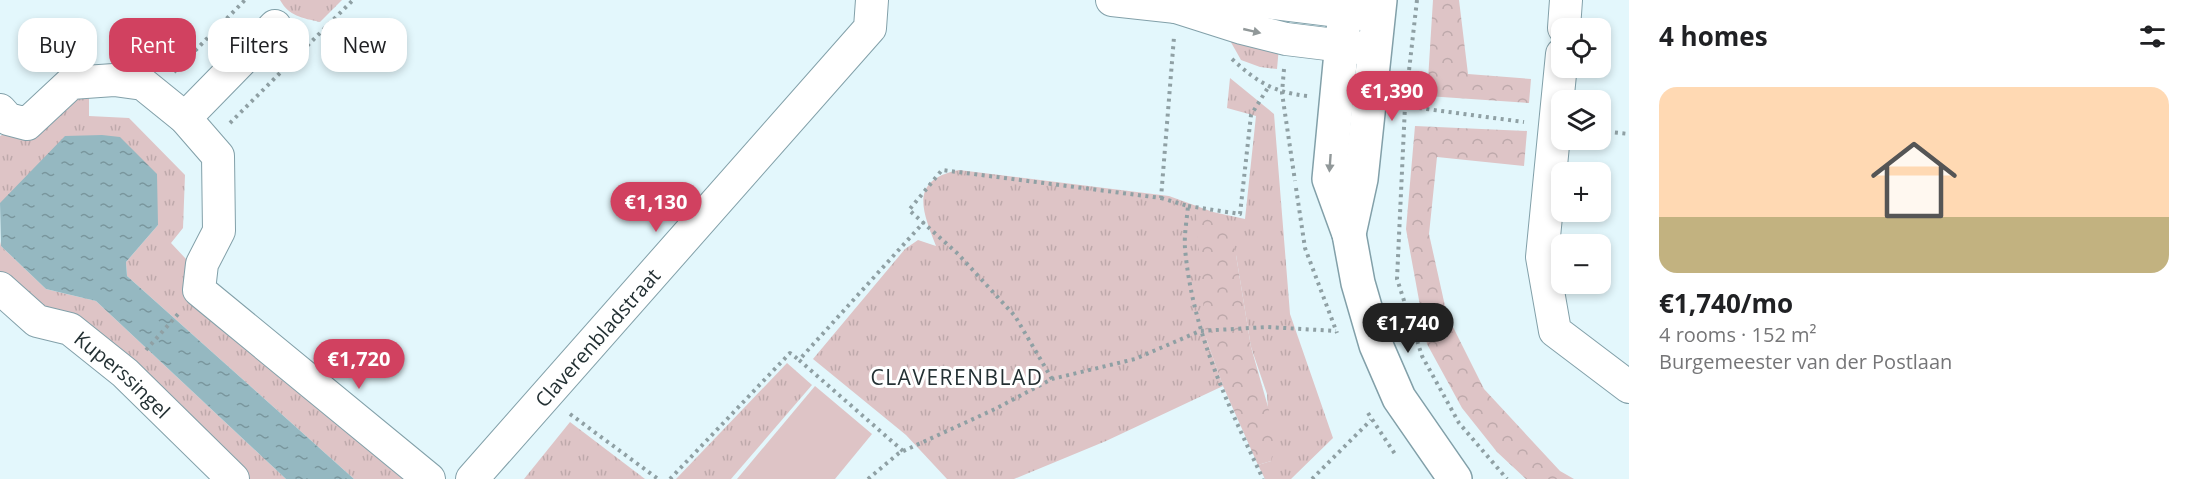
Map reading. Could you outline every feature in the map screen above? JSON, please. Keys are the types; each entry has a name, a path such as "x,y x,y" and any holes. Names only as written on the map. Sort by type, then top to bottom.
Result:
{"street":[{"name":"Claverenbladstraat","path":"472,479 870,28 872,0"},
{"path":"1112,0 1176,7 1286,39 1374,50"},
{"path":"1176,7 1246,0 1379,8 1361,179 1349,234"},
{"path":"1565,18 1566,0"},
{"path":"1345,6 1329,179 1349,234 1358,284 1376,345 1399,398 1455,479"},
{"path":"185,118 230,72"},
{"path":"3,118 27,124 71,83 114,80 143,84 185,118 218,156 219,231 202,264 199,290 429,479"},
{"path":"1553,150 1542,257 1555,331 1629,387"},
{"name":"Kuperssingel","path":"2,294 38,321 70,329 125,373 233,479"}],"path":[{"path":"153,92 246,0"},
{"path":"1417,0 1405,106 1397,279 1422,356 1459,423 1507,479"},
{"path":"1161,198 1176,7"},
{"path":"209,145 281,72"},
{"path":"1052,379 1015,316 958,254 909,210 942,170 1161,198 1188,206 1240,214 1251,115 1269,87"},
{"path":"1405,106 1551,125"},
{"path":"1611,132 1629,134"},
{"path":"1188,206 1185,246 1200,331 1222,392 1263,479"},
{"path":"799,360 924,222"},
{"path":"145,351 184,307"},
{"path":"868,479 888,460 903,451 995,409 1052,379 1135,358 1200,331 1267,327 1336,331"},
{"path":"670,479 790,353 903,451"},
{"path":"546,395 658,479"},
{"path":"1312,479 1371,420"}],"green space":[{"path":"280,0 342,0 324,18 321,18 320,22 302,18 292,13"},
{"path":"1433,0 1459,0 1468,74 1531,79 1529,103 1427,96"},
{"path":"1228,37 1279,47 1277,69 1260,67 1241,60"},
{"path":"1230,78 1274,114 1290,314 1333,438 1291,479 1265,479 1258,465 1271,461 1267,394 1251,347 1236,255 1206,338 1223,386 1106,441 1014,479 947,479 906,435 813,359 905,249 918,240 936,246 924,209 924,198 926,189 932,181 943,175 959,170 1169,196 1213,212 1245,219 1256,116 1227,108"},
{"path":"77,93 89,95 89,116 129,118 185,175 183,228 171,243 186,259 187,291 410,479 354,479 127,276 126,262 158,225 0,203 0,136"},
{"path":"1415,126 1527,131 1524,166 1437,157 1429,234 1447,315 1484,389 1560,471 1574,479 1526,479 1497,452 1462,408 1427,344 1406,229"},
{"path":"1196,213 1227,226 1236,255 1251,347 1276,435 1271,461 1258,465 1223,386 1206,338"},
{"path":"0,241 1,246 46,289 96,301 286,479 248,479 30,307 0,278"},
{"path":"787,363 812,385 731,479 676,479"},
{"path":"815,386 872,434 835,479 737,479"},
{"path":"570,422 645,479 524,479"}],"water":[{"path":"65,136 120,137 157,174 158,225 126,262 127,276 354,479 286,479 96,301 46,289 1,246 0,203"}],"district":[{"name":"CLAVERENBLAD","path":"957,377"}]}
